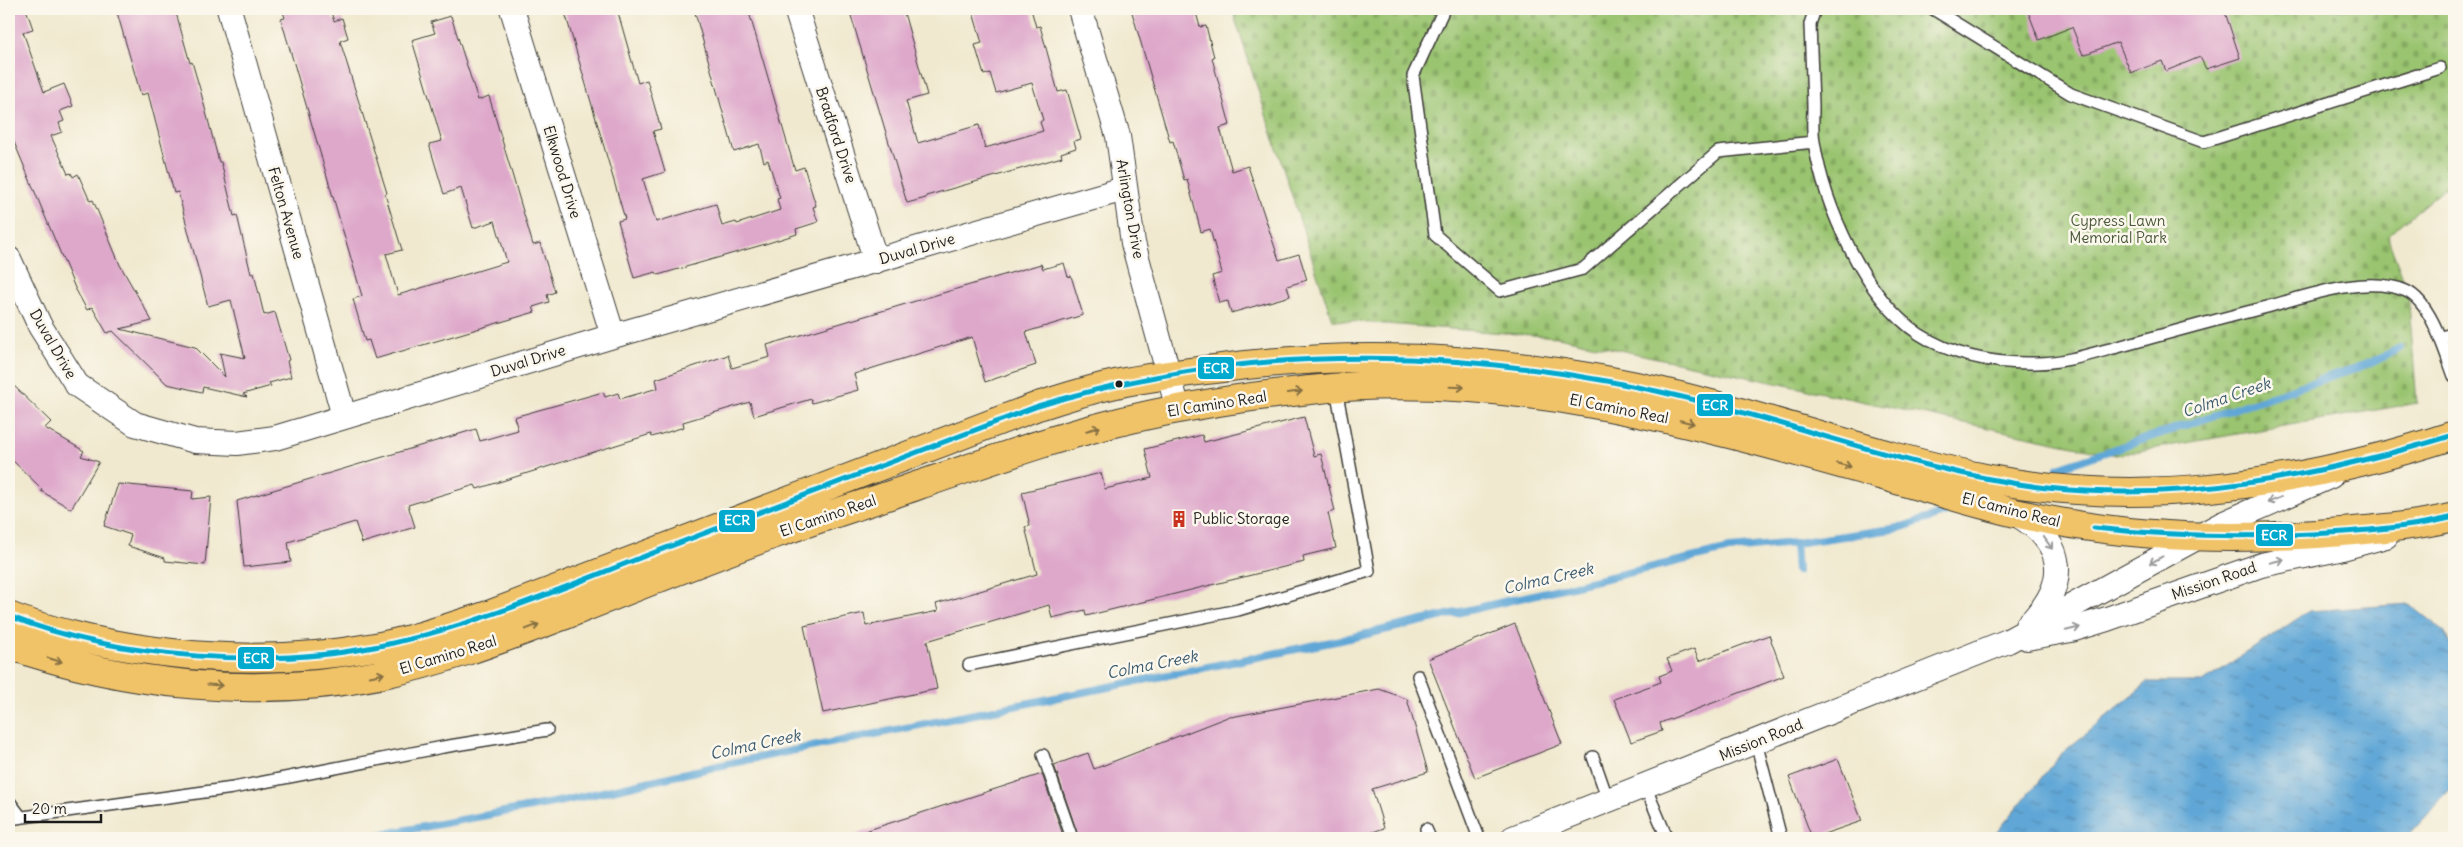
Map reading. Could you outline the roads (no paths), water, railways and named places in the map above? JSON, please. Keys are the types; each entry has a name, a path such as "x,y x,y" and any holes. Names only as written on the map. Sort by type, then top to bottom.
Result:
{"main road":[{"name":"El Camino Real","path":"9,616 93,640 184,654 277,658 325,655 376,647 433,633 491,614 1038,406 1105,386 1168,374 1314,358 1404,356 1478,362 1550,371 1685,397 1958,472 2016,483 2072,490 2154,492 2227,488 2288,479 2367,460 2454,435"},
{"name":"El Camino Real","path":"9,645 89,668 174,682 226,686 277,686 327,683 379,675 437,661 496,641 779,532 1037,446 1113,424 1178,410 1226,401 1336,388 1406,385 1476,388 1547,395 1608,405 1734,434 2011,512 2102,529 2199,537 2300,536 2421,525 2454,516"}],"street":[{"name":"Felton Avenue","path":"229,9 344,416"},
{"name":"Elkwood Drive","path":"512,9 613,336"},
{"name":"Bradford Drive","path":"796,9 876,261"},
{"name":"Arlington Drive","path":"1080,9 1118,136 1133,244 1178,410"},
{"name":"Duval Drive","path":"9,259 40,326 76,385 135,424 195,441 236,443 275,438 613,336 1124,189"},
{"name":"Mission Road","path":"1514,838 2008,642 2199,537 2258,507 2367,460"},
{"name":"Mission Road","path":"2008,642 2041,609 2050,597 2058,575 2056,556 2047,540 2029,523 2011,512"},
{"name":"Mission Road","path":"2008,642 2071,630 2108,619 2260,565 2339,549 2421,525"}],"lane":[{"path":"1444,9 1413,76 1435,235 1500,291 1583,269 1718,152 1814,142"},
{"path":"1814,9 1810,24 1814,142 1838,224 1858,266 1887,305 1918,334 1956,352 1995,362 2038,363 2084,355 2332,290 2360,286 2386,286 2408,292 2425,309 2440,338 2454,376"},
{"path":"1933,9 2071,94 2204,142 2440,68"},
{"path":"2440,338 2454,333"},
{"path":"969,665 1238,610 1369,571 1336,388"},
{"path":"1418,676 1479,838"},
{"path":"9,818 233,788 547,730"},
{"path":"1756,742 1782,838"},
{"path":"1043,755 1072,838"},
{"path":"1593,756 1608,800"},
{"path":"1646,786 1667,838"},
{"path":"9,801 21,816"}],"water":[{"path":"2409,604 2445,632 2454,654 2454,786 2406,838 1992,838 2060,755 2148,682 2203,682 2309,611"}],"waterway":[{"name":"Colma Creek","path":"2058,468 2370,363 2400,348"},
{"name":"Colma Creek","path":"364,838 563,801 727,764 1341,640 1730,549 1795,543 1899,528 1944,513"},
{"path":"1795,543 1797,571"}],"place":[{"name":"Public Storage","path":"1179,519"}],"park label":[{"name":"Cypress Lawn Memorial Park","path":"2118,230"}]}
